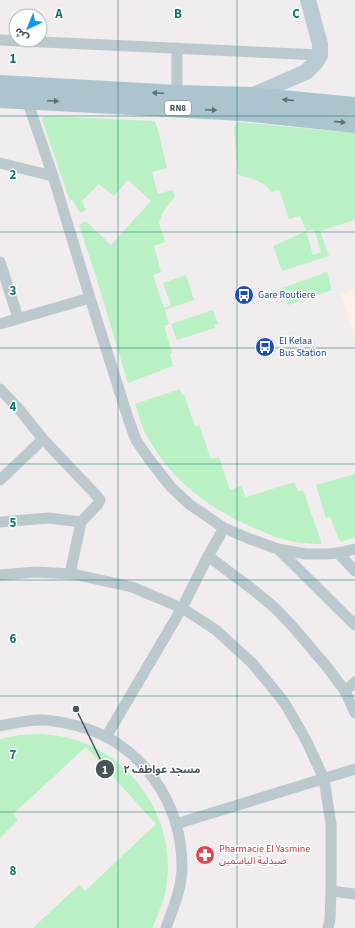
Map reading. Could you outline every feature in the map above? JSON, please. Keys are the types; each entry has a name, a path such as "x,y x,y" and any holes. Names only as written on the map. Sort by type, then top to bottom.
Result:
{"main road":[{"name":"RN8","path":"0,84 177,101 243,112 355,124"},
{"name":"RN8","path":"0,98 27,100 177,101 251,96 355,106"}],"street":[{"path":"243,112 251,96 306,72 316,62 320,55 320,44 308,0"},
{"path":"0,40 320,55"},
{"path":"177,48 177,101"},
{"path":"27,100 53,176 128,418 136,440 149,459 171,487 189,504 224,528 278,549 306,554 338,553 355,549"},
{"path":"0,162 53,176"},
{"path":"0,262 18,318"},
{"path":"0,324 90,298"},
{"path":"0,389 100,500 81,522 70,574"},
{"path":"0,480 43,438"},
{"path":"0,522 49,518 81,522"},
{"path":"106,737 182,608 224,528"},
{"path":"278,549 355,625"},
{"path":"338,553 355,571"},
{"path":"208,556 276,609 313,651 344,691 355,713"},
{"path":"0,575 36,572 70,574 132,587 182,608 216,630 253,664 284,702 306,740 324,779 331,824 331,892 330,919 328,928"},
{"path":"344,691 355,682"},
{"path":"0,726 18,722 43,720 65,722 86,728 106,737 126,750 145,768 159,786 169,804 176,824 181,846 182,868 180,890 166,928"},
{"path":"176,824 355,769"},
{"path":"331,892 355,894"}],"shaded area":[{"path":"355,289 355,338 341,294"}],"green space":[{"path":"45,116 154,121 157,126 167,168 152,172 158,194 172,190 175,196 163,212 159,223 165,242 154,246 161,272 153,275 164,308 171,305 163,283 186,275 194,300 165,310 169,324 164,326 172,353 170,354 173,366 128,383 79,225 86,221 111,245 151,201 128,180 114,196 99,184 82,201 86,210 80,213 72,199 70,201 42,120"},
{"path":"238,122 355,133 355,220 320,231 329,256 282,271 273,246 306,231 300,216 289,219 279,190 271,192 265,185 238,175 235,125","holes":["314,229 321,252 313,255 306,231"]},
{"path":"327,272 332,290 288,305 282,288"},
{"path":"213,310 218,324 214,325 215,328 177,340 171,324"},
{"path":"180,389 182,395 184,394 195,426 199,425 211,459 219,457 230,490 241,486 246,497 294,482 298,491 303,490 321,544 310,544 281,539 239,521 208,503 193,492 168,467 145,432 135,404"},
{"path":"355,474 355,537 342,542 339,540 330,517 326,518 316,485"},
{"path":"41,734 62,736 77,740 103,753 122,767 138,784 151,803 161,824 166,847 168,870 164,898 152,928 33,928 79,885 85,891 156,824 86,747 13,814 18,820 0,838 0,739 20,735"}],"place":[{"name":"Gare Routiere","path":"244,295"},
{"name":"El Kelaa Bus Station","path":"265,347"},
{"name":"مسجد عواطف ٢","path":"76,709"},
{"name":"Pharmacie El Yasmine صيدلية الياسمين","path":"205,855"}]}
